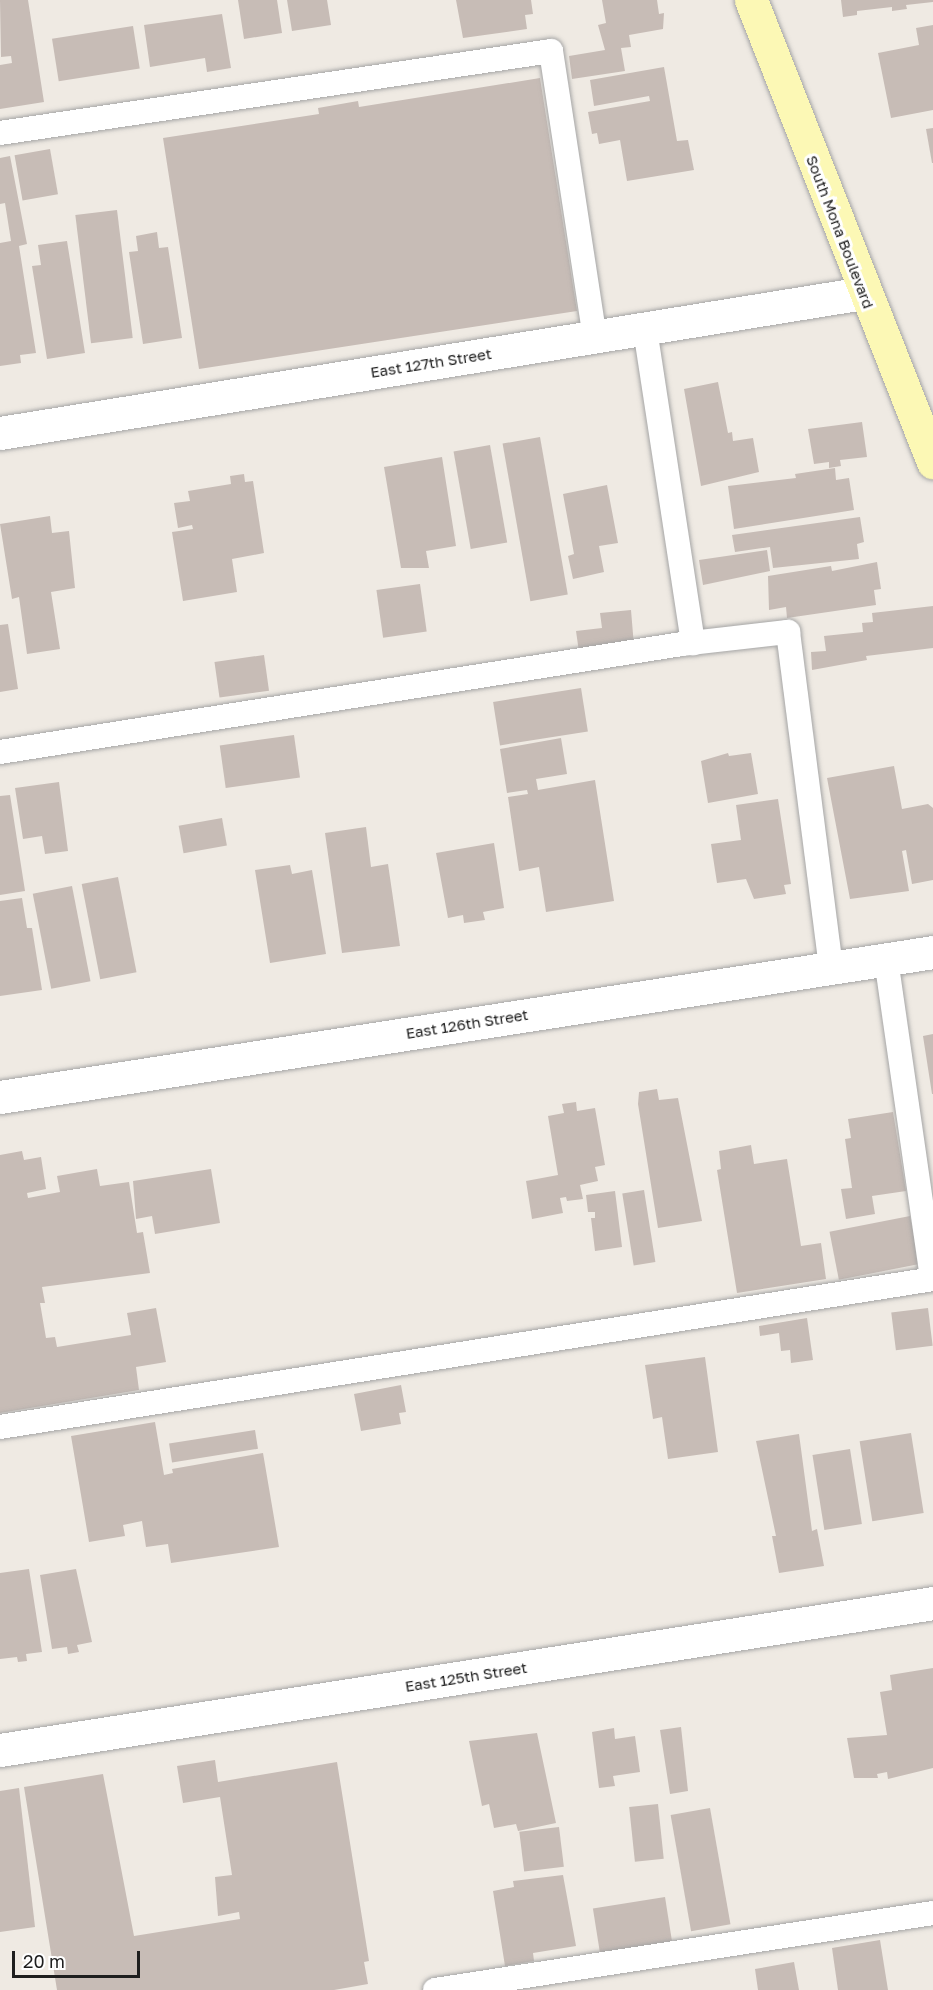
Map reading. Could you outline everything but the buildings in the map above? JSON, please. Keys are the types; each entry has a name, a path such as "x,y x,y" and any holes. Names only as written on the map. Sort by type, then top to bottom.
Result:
{"street":[{"name":"South Mona Boulevard","path":"751,0 863,293 933,463"},
{"name":"East 127th Street","path":"0,433 863,293"},
{"name":"East 126th Street","path":"0,1097 933,952"},
{"name":"East 125th Street","path":"0,1750 933,1603"}],"lane":[{"path":"0,134 551,51 595,337"},
{"path":"645,329 693,643"},
{"path":"0,753 693,643 788,632 831,968"},
{"path":"0,1427 932,1279 886,959"},
{"path":"435,1990 933,1913"}]}
